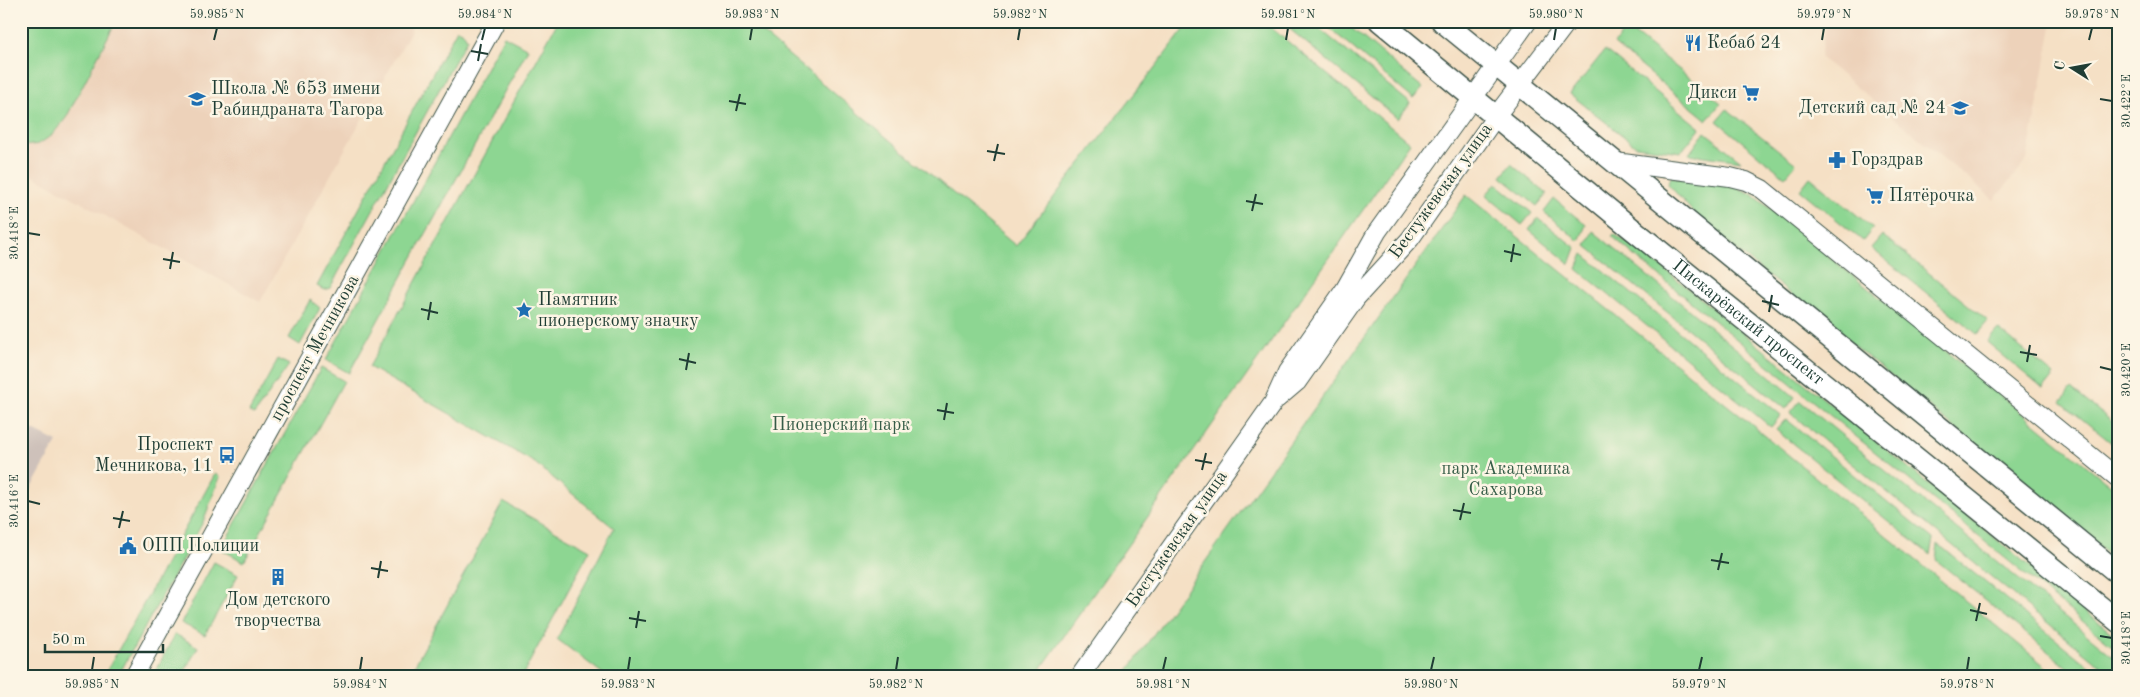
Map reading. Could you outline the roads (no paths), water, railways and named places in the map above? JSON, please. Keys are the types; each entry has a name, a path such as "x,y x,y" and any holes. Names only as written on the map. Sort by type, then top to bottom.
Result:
{"main road":[{"name":"Пискарёвский проспект","path":"1380,21 2119,622"},
{"path":"1442,21 2119,574"}],"street":[{"name":"проспект Мечникова","path":"134,676 496,21"},
{"name":"Бестужевская улица","path":"1080,676 1273,403 1287,372 1345,289 1377,232 1528,21"},
{"name":"Бестужевская улица","path":"1273,403 1297,382 1356,298 1410,239 1496,116 1568,21"},
{"path":"1615,162 1730,177 1746,181 1762,189 2119,479"}],"place":[{"name":"Кебаб 24","path":"1693,43"},
{"name":"Дикси","path":"1751,93"},
{"name":"Школа № 653 имени Рабиндраната Тагора","path":"197,99"},
{"name":"Детский сад № 24","path":"1960,108"},
{"name":"Горздрав","path":"1837,160"},
{"name":"Пятёрочка","path":"1875,196"},
{"name":"Памятник пионерскому значку","path":"524,310"},
{"name":"Проспект Мечникова, 11","path":"227,455"},
{"name":"ОПП Полиции","path":"128,546"},
{"name":"Дом детского творчества","path":"278,577"}],"park label":[{"name":"Пионерский парк","path":"841,425"},
{"name":"парк Академика Сахарова","path":"1506,479"}]}
